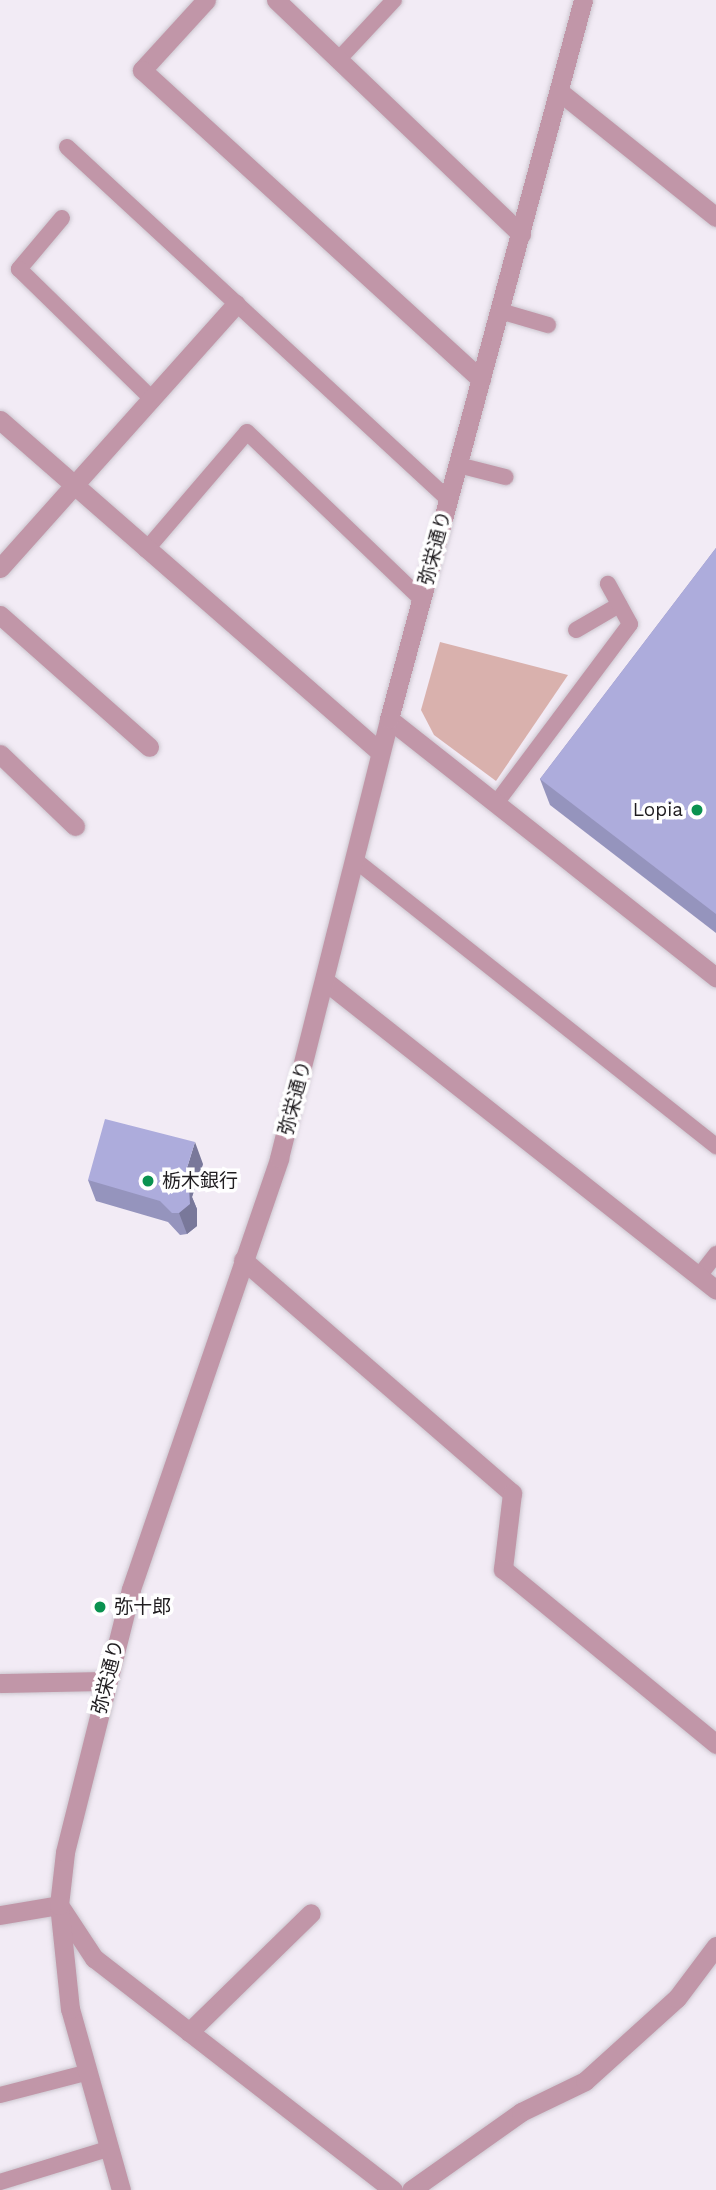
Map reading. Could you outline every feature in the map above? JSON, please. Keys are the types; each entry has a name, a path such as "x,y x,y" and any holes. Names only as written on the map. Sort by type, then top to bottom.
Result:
{"street":[{"path":"276,0 521,234"},
{"name":"弥栄通り","path":"121,2190 85,2073 70,2009 59,1905 65,1852 131,1589 279,1158 380,752 583,0"},
{"path":"201,2 142,71 481,380"},
{"path":"560,92 716,217"},
{"path":"0,568 236,304"},
{"path":"3,428 380,752"},
{"path":"0,615 149,747"},
{"path":"389,719 716,977"},
{"path":"0,754 75,826"},
{"path":"325,981 716,1290"},
{"path":"243,1260 512,1493 503,1569 716,1744"},
{"path":"0,1682 106,1681"},
{"path":"0,1915 59,1905 94,1958 393,2190"},
{"path":"189,2032 311,1913"},
{"path":"411,2190 521,2112 585,2081 677,1998 716,1946"}],"lane":[{"path":"338,60 394,0"},
{"path":"67,147 449,499"},
{"path":"62,218 19,269 152,400"},
{"path":"500,311 548,325"},
{"path":"146,550 247,432 421,599"},
{"path":"458,465 505,477"},
{"path":"497,802 630,624 608,584"},
{"path":"576,629 619,605"},
{"path":"355,860 716,1146"},
{"path":"699,1276 716,1254"},
{"path":"0,2095 85,2073"},
{"path":"0,2182 108,2149"}],"shaded area":[{"path":"440,642 568,675 496,781 434,735 421,710"}],"building":[{"path":"716,548 716,914 540,779"},
{"path":"105,1119 195,1142 182,1184 189,1188 190,1204 179,1213 172,1213 160,1201 88,1180"}],"place":[{"name":"Lopia","path":"697,810"},
{"name":"栃木銀行","path":"148,1181"},
{"name":"弥十郎","path":"100,1607"}]}
